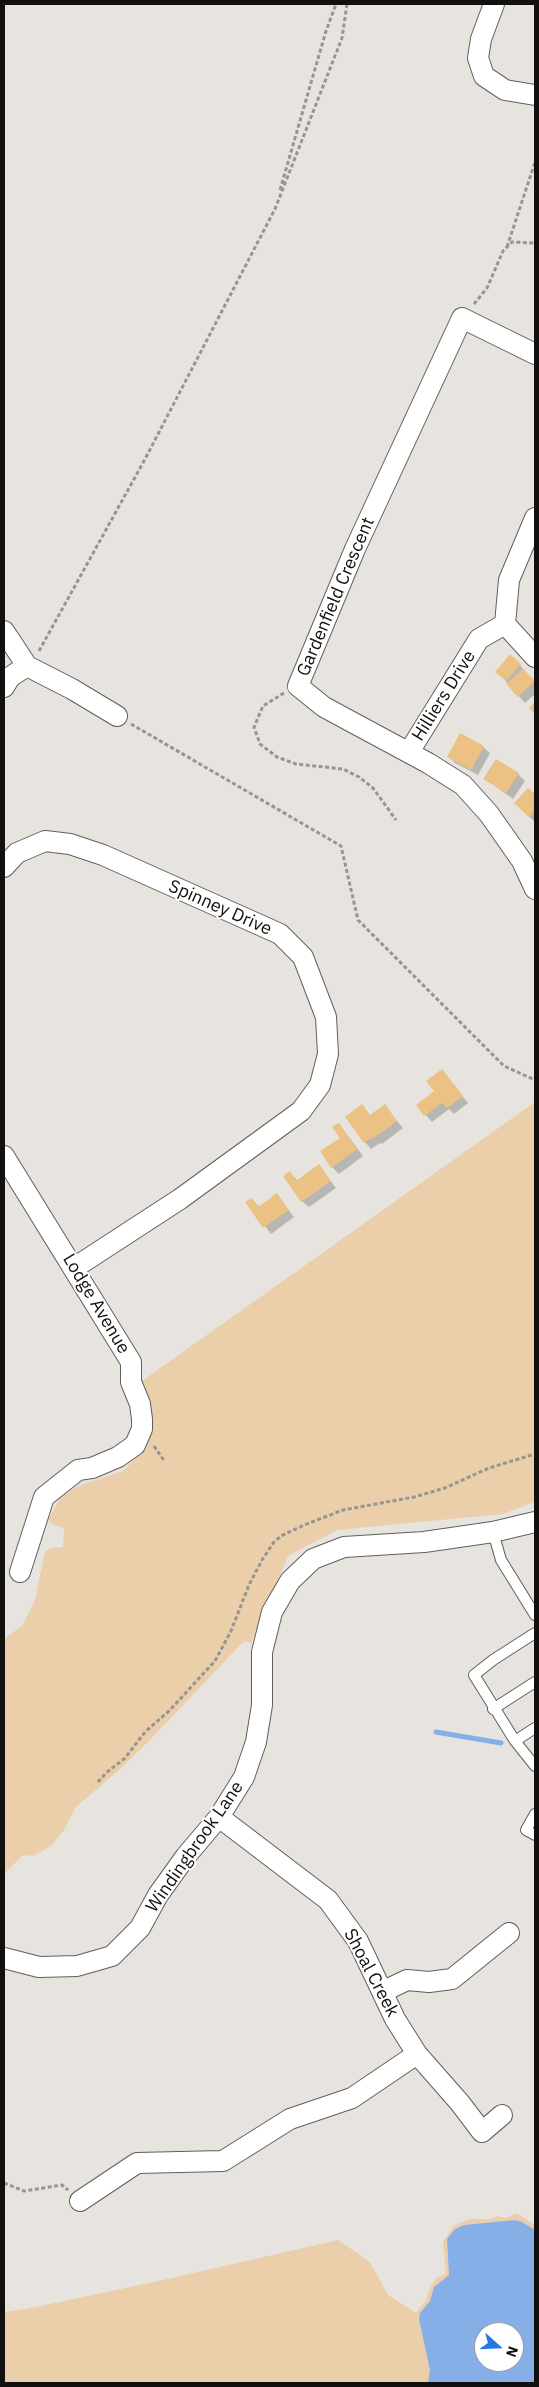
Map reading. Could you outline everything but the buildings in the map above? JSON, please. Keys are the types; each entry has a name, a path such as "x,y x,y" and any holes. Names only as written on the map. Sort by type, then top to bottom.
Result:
{"street":[{"path":"494,4 480,39 478,58 484,76 505,90 535,95"},
{"path":"462,318 535,354"},
{"name":"Gardenfield Crescent","path":"462,318 355,549 298,686 324,707 409,752 463,786 489,814 522,861 535,890"},
{"path":"535,518 509,580 505,624 535,657"},
{"name":"Hilliers Drive","path":"409,752 479,639 505,624"},
{"path":"4,631 27,666 72,689 117,716"},
{"path":"4,687 10,677 27,666"},
{"name":"Spinney Drive","path":"4,867 17,853 45,841 70,844 103,855 280,934 303,957 326,1017 328,1054 320,1085 301,1111 180,1199 74,1268"},
{"name":"Lodge Avenue","path":"4,1156 132,1362 131,1382 140,1404 142,1429 135,1445 118,1458 92,1468 78,1470 44,1497 20,1572"},
{"name":"Windingbrook Lane","path":"4,1958 39,1967 77,1966 112,1956 140,1928 158,1895 186,1856 219,1817 244,1777 256,1742 262,1705 262,1652 272,1612 290,1582 312,1559 344,1547 424,1542 493,1532 535,1522"},
{"name":"Shoal Creek","path":"219,1817 328,1900 358,1941 395,2019 417,2054 460,2103 482,2132 502,2115"},
{"path":"382,1992 408,1980 429,1982 452,1979 508,1933"},
{"path":"80,2201 137,2163 222,2161 290,2119 352,2098 417,2054"}],"lane":[{"path":"493,1532 501,1560 535,1616"},
{"path":"535,1633 493,1660 474,1675 514,1741 535,1766"},
{"path":"493,1709 535,1682"},
{"path":"514,1741 535,1728"},
{"path":"535,1814 526,1830 535,1835"}],"path":[{"path":"275,209 336,4"},
{"path":"27,666 46,641 144,462 275,209 342,38 347,4"},
{"path":"462,318 487,288 506,248 535,162"},
{"path":"506,248 512,242 535,243"},
{"path":"298,686 273,698 263,706 254,727 260,744 277,757 296,764 343,769 359,777 373,788 396,820"},
{"path":"117,716 341,846 358,920 504,1066 535,1080"},
{"path":"489,1468 535,1454"},
{"path":"4,2183 24,2191 62,2184 80,2201"}],"shaded area":[{"path":"535,1102 535,1502 503,1514 337,1530 288,1556 251,1643 244,1641 151,1739 76,1807 64,1830 51,1846 33,1856 23,1855 4,1874 4,1639 23,1625 35,1600 45,1551 51,1548 63,1547 64,1528 54,1525 48,1520 60,1498 78,1486 123,1471 146,1448 152,1428 151,1402 142,1381"},
{"path":"518,2214 535,2225 535,2383 4,2383 4,2312 163,2280 338,2240 370,2262 388,2295 416,2313 426,2300 436,2278 446,2273 443,2242 453,2226 469,2219 490,2219 498,2216 507,2218"}],"water":[{"path":"515,2220 535,2230 535,2383 428,2383 430,2370 419,2319 420,2313 430,2301 434,2287 449,2275 447,2239 455,2229 464,2225"}],"waterway":[{"path":"436,1732 501,1743"}]}
